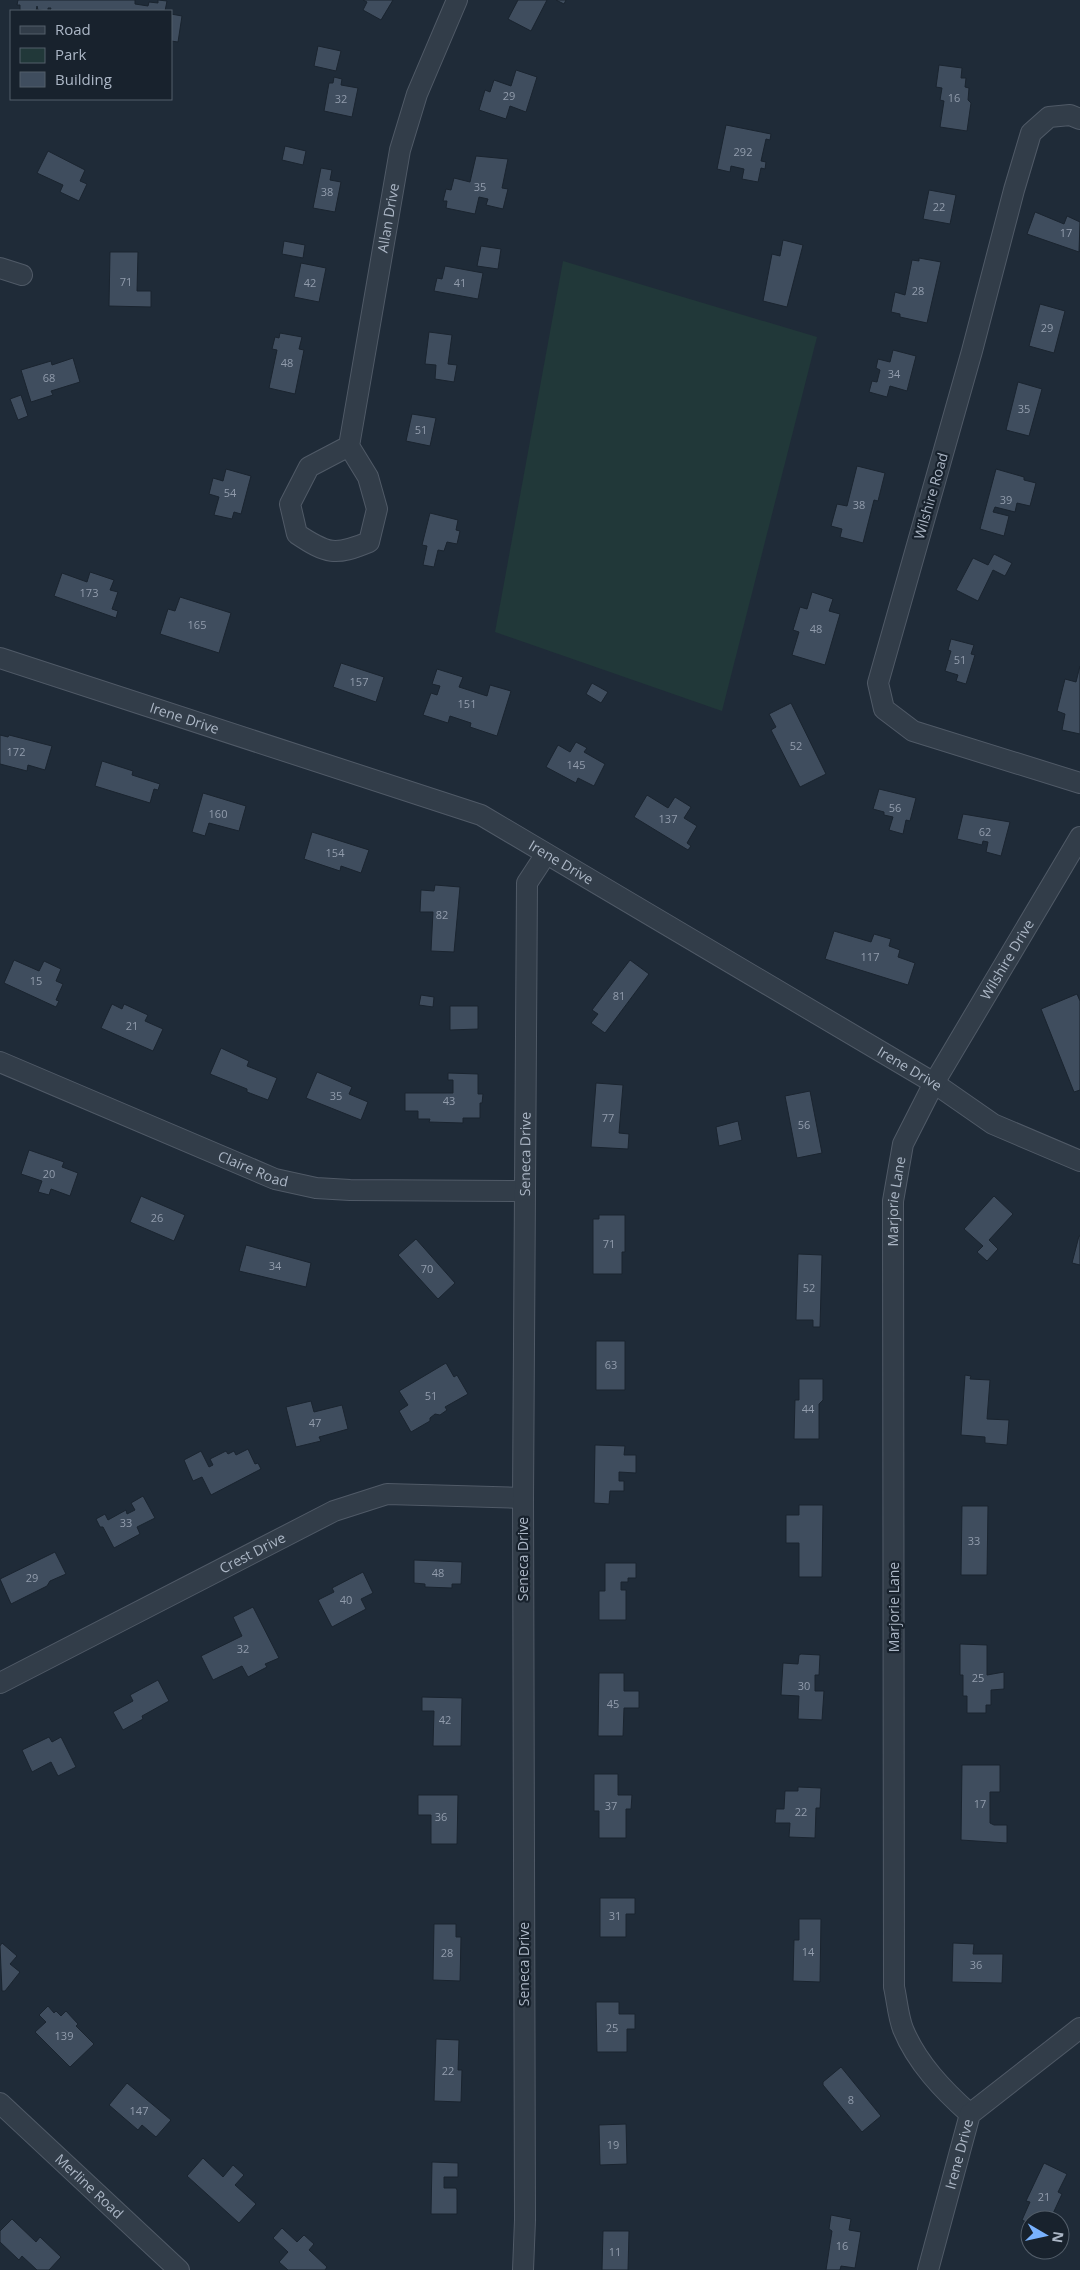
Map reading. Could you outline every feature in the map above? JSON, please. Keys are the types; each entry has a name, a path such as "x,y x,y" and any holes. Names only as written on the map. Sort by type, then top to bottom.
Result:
{"street":[{"name":"Allan Drive","path":"349,446 400,150 417,94 457,0"},
{"name":"Wilshire Road","path":"1080,119 1070,115 1049,117 1031,133 1014,190 972,351 878,683 884,709 913,731 1080,783"},
{"path":"0,268 22,276"},
{"path":"349,446 368,478 377,510 369,542 346,551 319,549 296,534 290,504 310,467 349,446"},
{"name":"Irene Drive","path":"0,658 481,815 934,1083 993,1124 1080,1161"},
{"name":"Wilshire Drive","path":"934,1083 1080,837"},
{"name":"Seneca Drive","path":"523,2270 525,2220 523,1498 527,883 546,854"},
{"name":"Claire Road","path":"0,1062 275,1178 316,1188 350,1190 524,1191"},
{"name":"Marjorie Lane","path":"934,1083 904,1144 893,1201 894,1987 902,2028 917,2056 945,2092 970,2114"},
{"name":"Crest Drive","path":"0,1683 334,1510 387,1494 523,1498"},
{"name":"Irene Drive","path":"928,2270 970,2114 1080,2028"},
{"name":"Merline Road","path":"0,2103 178,2270"}],"green space":[{"path":"563,261 817,337 722,711 495,632"}],"building":[{"path":"18,0 135,0 135,4 148,6 149,2 167,1 165,10 50,10 51,8 48,8 48,10 38,10 37,6 36,10 20,10 20,5 17,5"},
{"path":"363,0 393,0 381,20 363,10 367,2"},
{"path":"518,0 547,0 531,31 508,19"},
{"path":"556,0 566,0 564,4"},
{"path":"172,14 182,16 178,42 172,41"},
{"path":"318,46 341,51 336,71 314,66"},
{"path":"939,65 962,68 961,78 966,78 965,87 969,88 968,100 971,103 967,131 940,127 944,101 940,100 942,88 936,87"},
{"path":"516,70 537,77 526,112 510,106 506,119 479,110 485,90 490,92 494,80 511,86"},
{"path":"334,77 342,79 341,85 358,88 352,117 324,111 329,83 333,83"},
{"path":"726,125 771,134 770,140 766,139 761,161 766,162 765,169 761,168 758,182 742,179 744,169 731,166 730,172 717,169"},
{"path":"285,146 306,151 303,165 282,160"},
{"path":"48,151 85,170 80,181 87,184 79,201 60,192 63,185 37,173"},
{"path":"476,156 508,159 502,188 508,189 503,209 486,205 488,199 479,197 475,214 446,208 447,201 443,201 446,189 451,190 454,178 470,182"},
{"path":"321,168 332,170 330,180 341,182 335,212 313,208"},
{"path":"929,190 956,195 950,224 923,219"},
{"path":"1035,212 1064,224 1067,216 1080,222 1079,252 1027,234"},
{"path":"783,240 803,245 787,307 763,301 772,254 780,256"},
{"path":"284,241 305,245 303,258 282,254"},
{"path":"481,246 501,249 498,269 477,266"},
{"path":"110,252 138,252 137,291 151,291 151,307 109,306"},
{"path":"919,258 941,262 927,323 900,317 900,314 891,312 895,292 905,295 912,260 919,261"},
{"path":"301,263 326,268 319,302 294,297"},
{"path":"445,266 483,273 478,299 434,291 437,278 442,279"},
{"path":"1040,304 1065,311 1054,353 1029,346"},
{"path":"429,332 452,335 448,364 457,365 454,382 435,379 436,365 425,364"},
{"path":"280,333 302,337 299,349 304,350 295,394 269,388 277,350 272,349 275,337 279,338"},
{"path":"893,350 916,356 907,391 890,386 887,397 869,392 872,381 877,382 880,370 876,368 878,359 890,362"},
{"path":"73,358 80,382 51,391 53,395 31,402 21,370 51,361 52,365"},
{"path":"1018,382 1042,389 1029,436 1006,430"},
{"path":"21,395 28,416 18,420 10,399"},
{"path":"412,414 436,418 430,446 406,441"},
{"path":"857,466 885,473 878,501 874,500 863,543 840,537 842,529 831,526 837,504 847,506"},
{"path":"226,469 251,476 241,514 234,512 232,519 214,515 219,497 209,494 213,478 223,481"},
{"path":"996,469 1024,477 1024,480 1036,483 1030,506 1017,503 1015,512 995,507 993,512 1009,516 1004,536 980,529"},
{"path":"430,513 458,520 456,530 460,531 457,544 447,542 444,551 438,550 434,567 423,565 427,546 422,545"},
{"path":"994,554 1012,563 1005,576 993,570 978,601 956,590 973,558 988,565"},
{"path":"90,572 114,580 110,590 118,592 112,609 118,611 116,618 54,596 62,573 87,582"},
{"path":"812,592 833,599 829,611 840,614 825,665 792,655 799,632 793,630 800,607 807,609"},
{"path":"180,597 231,613 219,653 160,634 168,609 175,611"},
{"path":"951,639 974,645 971,654 975,655 966,684 956,681 958,675 945,671 951,651 948,650"},
{"path":"341,663 384,677 376,702 333,687"},
{"path":"1080,666 1080,734 1062,730 1065,714 1057,711 1065,679 1076,682"},
{"path":"437,669 463,677 459,687 487,696 490,685 511,691 497,736 470,727 471,723 450,716 448,723 423,715 431,693 437,695 440,686 432,684"},
{"path":"592,683 608,692 601,703 586,694"},
{"path":"791,703 826,774 800,787 771,730 776,727 769,714"},
{"path":"0,735 8,737 9,735 52,746 45,770 28,765 27,771 0,764"},
{"path":"576,742 587,748 584,752 605,764 594,786 578,778 576,783 546,767 558,745 570,752"},
{"path":"102,761 133,771 132,775 160,784 158,790 154,789 150,803 95,786"},
{"path":"879,789 916,798 910,821 906,820 903,834 889,830 893,817 873,809"},
{"path":"203,793 246,806 239,831 209,823 205,836 192,832"},
{"path":"647,795 668,808 675,797 691,807 684,818 697,826 687,843 691,846 688,850 634,817"},
{"path":"963,814 1010,822 1001,856 986,852 988,842 983,841 982,845 957,839"},
{"path":"312,832 369,850 361,873 341,866 340,871 304,859"},
{"path":"435,885 460,887 454,952 431,951 433,912 420,912 421,890 434,891"},
{"path":"834,931 871,942 874,934 891,939 889,946 900,950 898,957 915,963 908,985 825,959"},
{"path":"14,960 39,971 44,961 61,969 56,981 63,984 56,1000 59,1001 56,1007 4,983"},
{"path":"630,960 649,974 605,1033 591,1023 598,1014 592,1010"},
{"path":"1077,994 1080,1001 1080,1090 1074,1092 1041,1009"},
{"path":"421,995 434,997 433,1007 419,1005"},
{"path":"112,1004 122,1009 124,1004 148,1015 145,1021 163,1029 153,1051 101,1028"},
{"path":"450,1006 478,1006 478,1029 450,1030"},
{"path":"221,1048 249,1061 247,1066 277,1078 268,1100 210,1074"},
{"path":"317,1072 352,1087 349,1094 368,1102 361,1120 306,1098"},
{"path":"448,1073 478,1074 478,1094 483,1094 482,1103 480,1103 480,1118 463,1118 463,1123 429,1122 430,1119 418,1119 418,1111 405,1111 405,1093 453,1093 453,1080 448,1080"},
{"path":"596,1083 623,1085 619,1133 629,1134 628,1149 591,1147"},
{"path":"810,1091 822,1153 797,1158 785,1096"},
{"path":"738,1121 742,1140 719,1146 716,1127"},
{"path":"29,1150 64,1162 62,1167 78,1173 70,1196 51,1189 49,1195 38,1192 42,1181 21,1174"},
{"path":"141,1196 185,1215 174,1241 130,1222"},
{"path":"994,1196 1013,1214 989,1240 998,1249 987,1261 977,1252 983,1246 964,1229"},
{"path":"599,1215 625,1215 625,1252 622,1252 622,1274 593,1274 593,1219 599,1219"},
{"path":"1080,1236 1080,1265 1072,1263"},
{"path":"416,1239 455,1283 438,1299 398,1255"},
{"path":"246,1245 311,1263 306,1287 239,1271"},
{"path":"798,1254 822,1255 820,1327 813,1327 813,1320 796,1320"},
{"path":"596,1341 625,1341 625,1390 596,1390"},
{"path":"446,1363 454,1377 457,1375 468,1394 445,1407 447,1410 440,1415 435,1414 430,1418 430,1421 411,1432 399,1411 408,1405 399,1391"},
{"path":"965,1375 971,1376 970,1379 990,1380 987,1419 1009,1420 1007,1445 985,1443 985,1437 961,1435"},
{"path":"799,1379 823,1379 823,1400 819,1404 819,1439 794,1439 795,1400 799,1400"},
{"path":"311,1401 314,1412 342,1405 348,1429 319,1437 321,1441 296,1447 286,1407"},
{"path":"595,1445 625,1446 624,1455 636,1455 636,1473 619,1472 619,1481 624,1481 624,1491 610,1491 609,1504 594,1503"},
{"path":"248,1449 255,1464 258,1463 261,1469 211,1495 202,1477 193,1481 184,1460 201,1451 209,1467 213,1465 210,1459 226,1451 228,1454 234,1451 236,1455"},
{"path":"143,1496 155,1518 137,1527 140,1534 114,1548 103,1527 100,1527 96,1519 105,1514 108,1520 126,1510 127,1514 135,1510 131,1503"},
{"path":"799,1505 823,1505 822,1577 799,1577 799,1543 786,1543 786,1515 799,1515"},
{"path":"962,1506 988,1506 987,1575 961,1575"},
{"path":"55,1552 66,1574 50,1581 47,1586 11,1604 0,1579"},
{"path":"414,1560 462,1562 461,1584 452,1584 452,1588 425,1587 425,1584 414,1583"},
{"path":"605,1563 636,1563 636,1578 628,1578 628,1582 621,1582 621,1590 626,1590 626,1620 599,1620 599,1591 605,1591"},
{"path":"363,1572 373,1593 361,1599 366,1609 332,1627 318,1600 334,1592 332,1588"},
{"path":"253,1607 279,1658 265,1664 267,1667 248,1677 242,1666 213,1680 201,1656 242,1636 233,1617"},
{"path":"960,1644 987,1645 987,1675 1004,1672 1004,1689 991,1690 991,1705 986,1705 986,1713 967,1713 967,1696 963,1696 963,1675 960,1675"},
{"path":"799,1655 820,1655 819,1675 815,1675 815,1691 824,1691 822,1720 798,1719 799,1696 781,1695 783,1663 798,1664"},
{"path":"599,1673 624,1673 624,1691 639,1691 639,1708 624,1708 623,1736 598,1736"},
{"path":"158,1680 169,1701 142,1716 143,1719 123,1730 113,1712 133,1701 130,1695"},
{"path":"422,1697 462,1698 461,1746 433,1746 434,1711 422,1711"},
{"path":"49,1737 52,1742 61,1737 76,1767 58,1776 51,1762 32,1772 22,1750"},
{"path":"962,1765 1000,1765 1000,1792 990,1792 990,1823 994,1825 1007,1825 1007,1843 961,1840"},
{"path":"594,1774 618,1774 618,1795 632,1795 631,1809 626,1809 626,1838 599,1838 599,1811 594,1811"},
{"path":"798,1787 821,1788 820,1808 816,1808 815,1838 789,1837 790,1823 775,1823 776,1809 784,1809 785,1791 798,1791"},
{"path":"418,1795 458,1795 457,1844 431,1844 431,1815 418,1815"},
{"path":"600,1898 635,1898 635,1914 626,1914 626,1937 600,1937"},
{"path":"799,1919 821,1919 820,1982 793,1981 794,1940 799,1940"},
{"path":"434,1924 456,1924 456,1937 461,1937 460,1981 433,1980"},
{"path":"2,1943 17,1956 10,1964 20,1972 5,1991 2,1991 0,1946"},
{"path":"953,1943 974,1944 973,1954 1003,1954 1002,1983 952,1982"},
{"path":"596,2002 619,2002 619,2014 635,2014 635,2029 627,2029 627,2052 597,2052"},
{"path":"48,2006 54,2013 56,2011 61,2016 66,2011 78,2024 76,2026 94,2044 70,2067 35,2032 46,2022 39,2015"},
{"path":"436,2039 459,2040 458,2070 462,2070 461,2102 434,2101"},
{"path":"841,2067 881,2116 862,2132 823,2085 823,2082"},
{"path":"127,2083 171,2120 156,2137 142,2125 138,2130 109,2105"},
{"path":"626,2124 627,2164 600,2165 599,2125"},
{"path":"203,2158 223,2177 233,2165 244,2175 235,2185 256,2204 239,2223 187,2176"},
{"path":"432,2162 458,2163 458,2177 444,2177 444,2188 456,2188 457,2190 457,2214 431,2214"},
{"path":"1044,2163 1067,2174 1058,2192 1062,2194 1055,2210 1026,2210 1030,2202 1026,2201"},
{"path":"831,2215 851,2219 849,2230 861,2232 855,2268 841,2266 840,2270 826,2270 832,2231 829,2229"},
{"path":"12,2219 36,2242 40,2237 61,2257 49,2270 37,2270 22,2256 19,2260 0,2242 0,2231"},
{"path":"282,2228 297,2242 304,2235 314,2244 309,2250 327,2267 325,2270 288,2270 279,2262 288,2252 273,2238"},
{"path":"603,2231 629,2231 628,2270 602,2270"}]}
